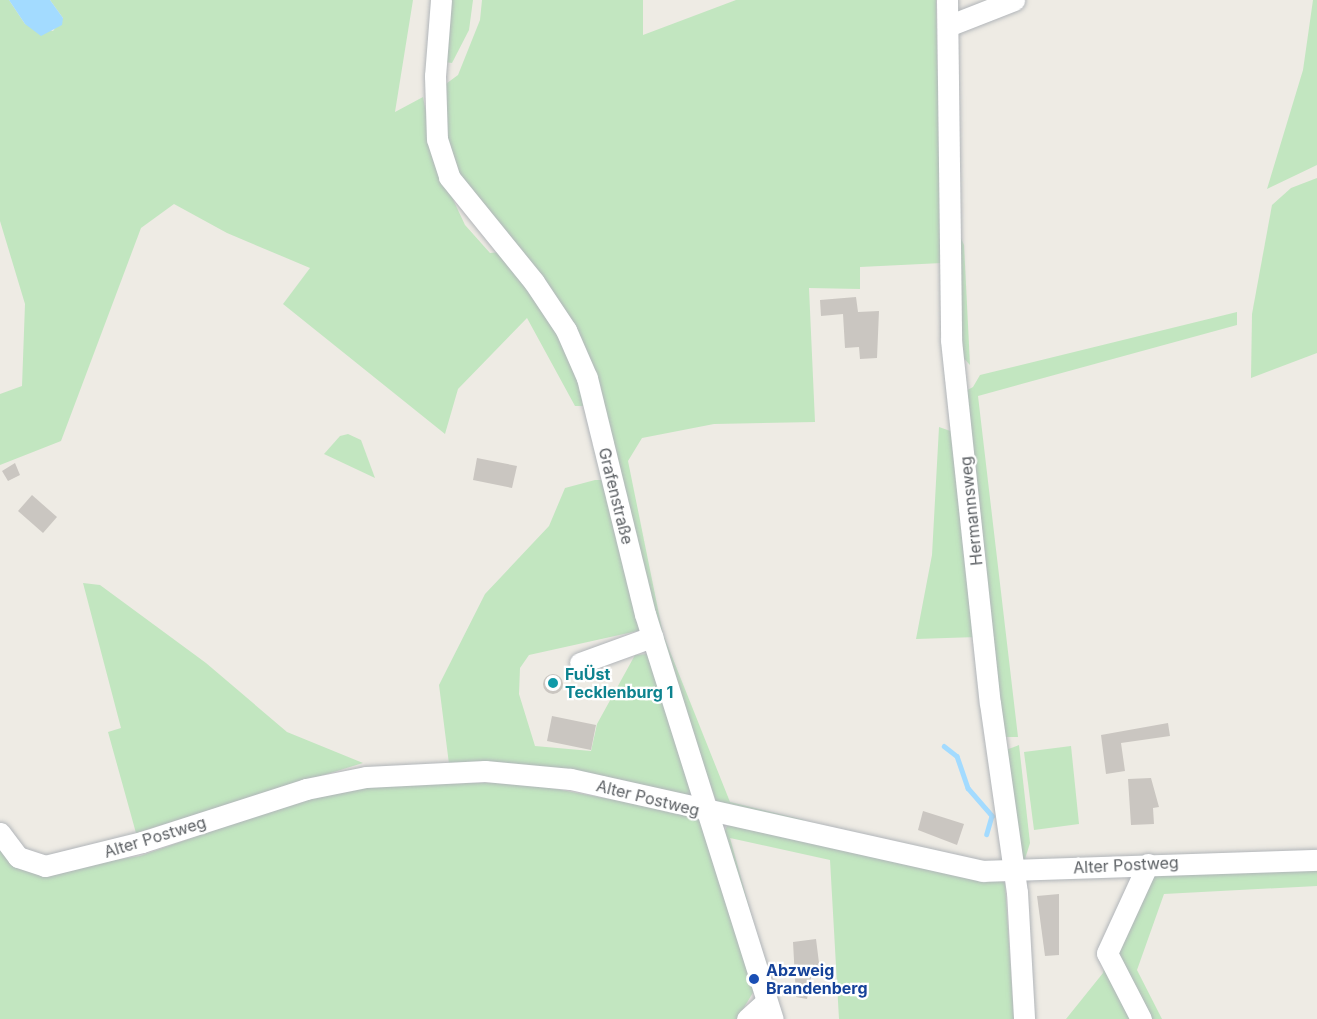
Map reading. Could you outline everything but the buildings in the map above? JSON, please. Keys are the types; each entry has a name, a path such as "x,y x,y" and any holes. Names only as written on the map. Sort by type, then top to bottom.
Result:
{"street":[{"name":"Grafenstraße","path":"441,0 435,76 437,139 449,177 534,282 578,359 652,636 770,1011"},
{"name":"Hermannsweg","path":"947,0 951,340 1012,871 1024,1019"},
{"path":"948,26 1014,0"},
{"path":"580,663 652,636"},
{"name":"Alter Postweg","path":"0,833 18,857 45,866 142,842 306,789 366,777 485,771 571,779 708,812 983,871 1317,860"},
{"path":"1141,1019 1107,953 1148,864"},
{"path":"747,1019 770,1011"}],"green space":[{"path":"0,0 9,0 25,24 53,31 63,18 50,0 413,0 395,112 423,97 436,163 465,225 490,253 501,252 558,332 580,374 583,406 575,406 527,318 458,389 445,434 283,304 310,268 227,233 174,204 141,228 61,441 0,465 0,394 22,386 25,304 0,221"},
{"path":"446,0 473,0 469,30 452,63 444,62"},
{"path":"482,0 643,0 643,35 736,0 936,0 942,263 860,267 860,289 809,288 815,422 714,424 642,438 628,461 663,634 730,802 804,820 805,825 717,803 661,654 586,352 448,158 439,89 458,75 480,20"},
{"path":"1313,0 1317,0 1317,165 1267,189 1303,70"},
{"path":"1317,178 1317,353 1251,378 1252,314 1272,205 1291,188"},
{"path":"955,225 964,245 970,365 957,351"},
{"path":"1237,312 1237,325 978,396 1018,737 1003,737 962,393 973,387 980,375"},
{"path":"939,427 956,433 977,637 916,639 932,555"},
{"path":"348,434 361,440 375,478 324,454 340,436"},
{"path":"595,480 604,480 642,630 529,655 520,668 519,694 535,746 591,751 597,724 635,655 648,654 694,798 449,764 439,685 485,594 549,526 565,488"},
{"path":"83,583 100,585 206,663 287,732 363,763 136,833 108,732 121,728"},
{"path":"1019,745 1030,843 1024,862 1017,858 1003,751"},
{"path":"1071,746 1079,824 1034,830 1024,752"},
{"path":"519,782 694,815 703,823 754,991 737,1019 0,1019 0,844 47,871 140,856 307,798 367,785"},
{"path":"737,824 993,875 1005,883 1014,1019 839,1019 830,860 730,838 770,982 722,837 727,826"},
{"path":"1317,869 1317,886 1164,894 1137,970 1162,1019 1066,1019 1103,973 1132,874"}],"water":[{"path":"9,0 50,0 63,18 62,25 41,36 25,24"}],"waterway":[{"path":"944,746 957,756 968,788 992,816 987,834"}],"place":[{"name":"FuÜst Tecklenburg 1","path":"553,683"},
{"name":"Abzweig Brandenberg","path":"754,979"}]}
